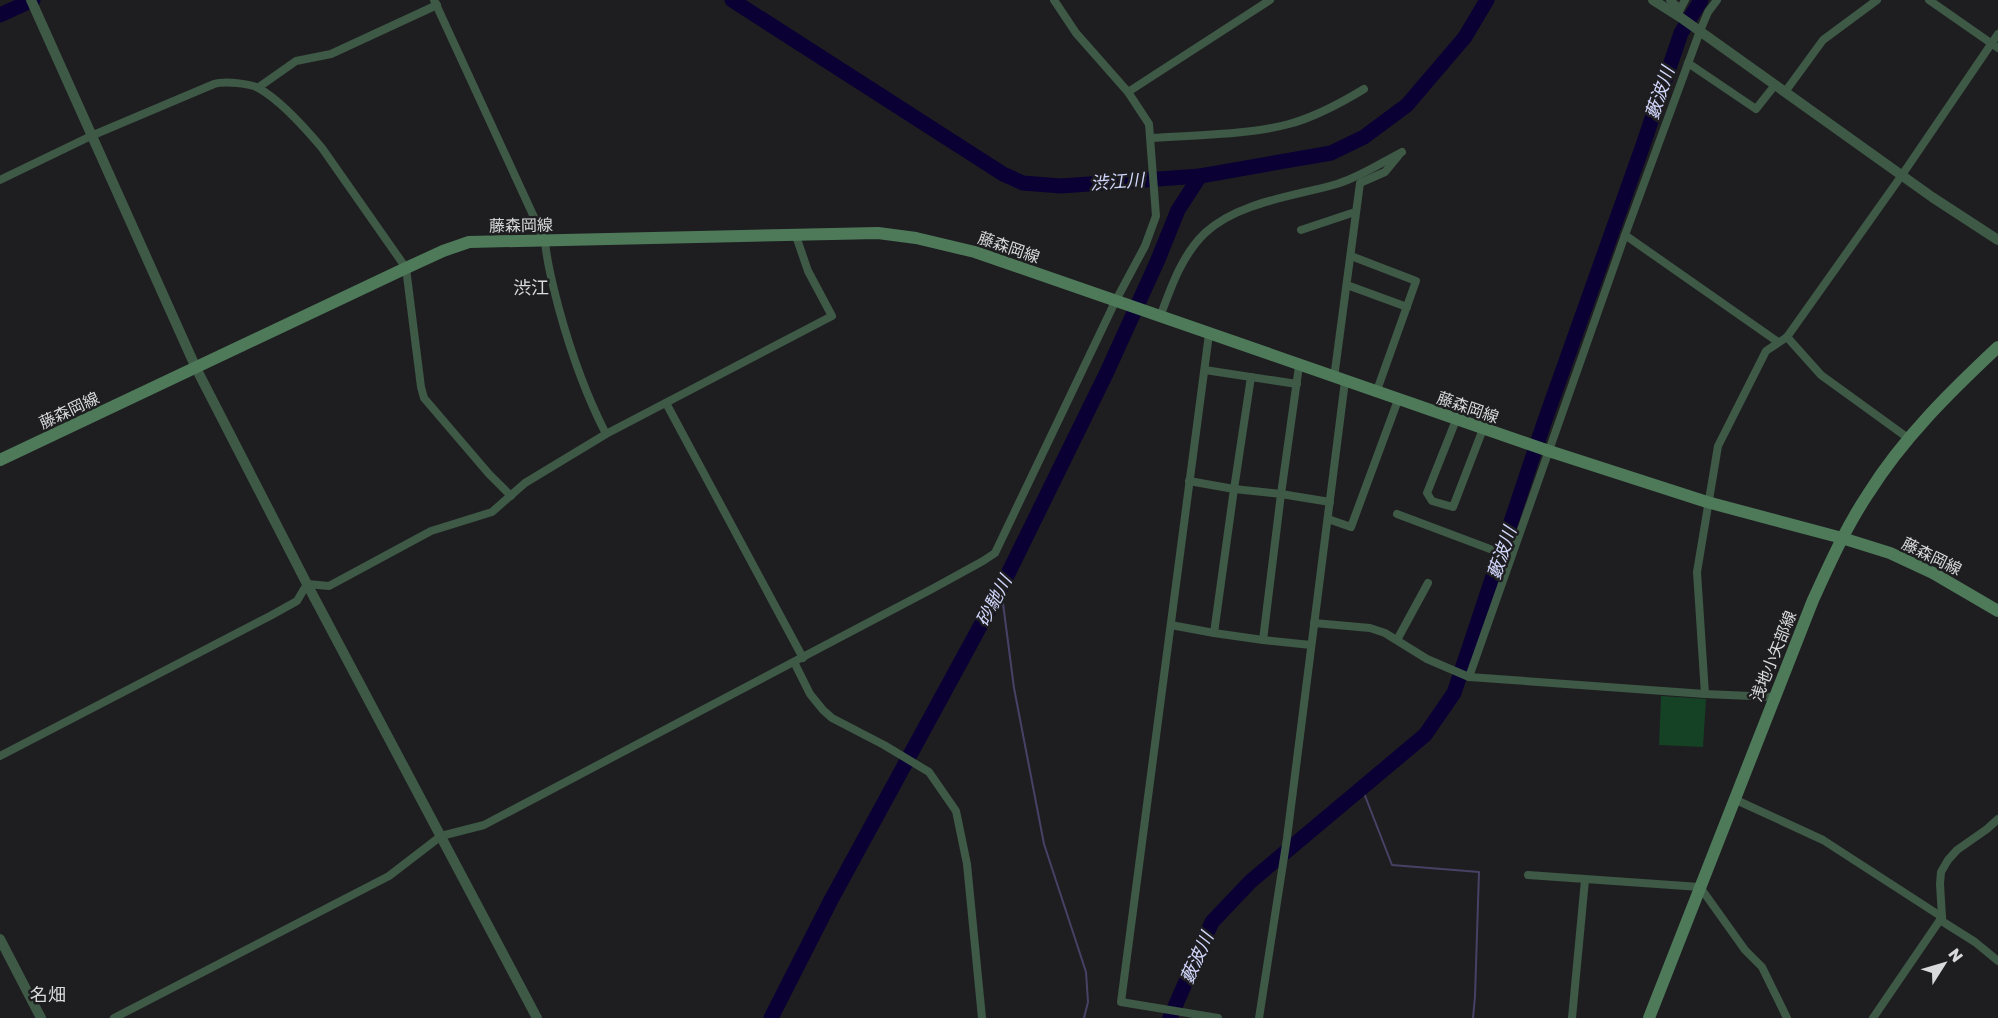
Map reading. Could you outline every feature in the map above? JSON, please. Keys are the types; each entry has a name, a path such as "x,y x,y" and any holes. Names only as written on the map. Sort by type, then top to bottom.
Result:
{"main road":[{"name":"藤森岡線","path":"0,460 406,268 469,242 878,233 916,238 975,252 1549,452 1707,502 1890,553 1933,573 1998,611"},
{"name":"浅地小矢部線","path":"1649,1018 1813,600 1842,538 1868,493 1908,438 1941,402 1998,347"}],"street":[{"path":"114,1018 389,876 441,837 484,825 803,658 995,553 1115,302 1145,246 1156,216 1149,124 1128,92 1076,33 1054,0"},
{"path":"1128,92 1270,0"},
{"path":"1653,0 1679,14 1932,197 1998,240"},
{"path":"1670,0 1679,14"},
{"path":"1679,14 1685,0"},
{"path":"1469,677 1688,63 1697,29 1717,0"},
{"path":"1785,92 1823,40 1877,0"},
{"path":"1929,0 1995,46"},
{"path":"259,87 296,61 331,54 436,2 545,241 549,270 570,351 588,399 606,434"},
{"path":"33,4 196,368 307,584 537,1018"},
{"path":"1705,694 1697,572 1718,446 1766,351 1787,337 1995,46 1998,34"},
{"path":"1688,63 1756,109 1775,85"},
{"path":"0,180 91,136 214,84 223,82 259,87 306,129 321,147 406,268 424,398 489,474 511,496"},
{"path":"1151,138 1252,130 1289,124 1345,101 1364,89"},
{"path":"1160,317 1173,283 1188,254 1206,232 1231,215 1267,202 1339,183 1402,152 1385,172 1360,183 1355,212 1328,519 1287,838 1259,1018"},
{"path":"1301,230 1355,212"},
{"path":"1625,235 1778,342"},
{"path":"307,584 329,586 431,531 492,512 525,483 606,434 832,316 808,271 796,236"},
{"path":"1351,256 1416,281 1376,393"},
{"path":"1347,285 1407,307"},
{"path":"1209,334 1121,1002 1218,1018"},
{"path":"1787,337 1821,375 1908,438"},
{"path":"1263,640 1299,366"},
{"path":"1205,370 1297,384"},
{"path":"1214,633 1251,377"},
{"path":"1328,519 1351,527 1398,400"},
{"path":"666,403 803,658"},
{"path":"1456,420 1427,494 1432,501 1453,507 1483,429"},
{"path":"1189,481 1330,502"},
{"path":"1396,514 1490,549"},
{"path":"1397,640 1428,583"},
{"path":"0,756 297,601 307,584"},
{"path":"1314,623 1370,628 1385,633 1448,669 1469,677 1774,697"},
{"path":"1171,625 1214,633 1311,645"},
{"path":"794,662 810,694 823,710 832,718 929,772 956,811 967,864 982,1018"},
{"path":"1734,799 1823,840 1941,918 1998,961"},
{"path":"1873,1018 1941,918 1941,872 1948,860 1957,850 1998,819"},
{"path":"1528,875 1700,887 1745,950 1762,967 1787,1018"},
{"path":"1572,1018 1585,880"},
{"path":"0,939 41,1018"}],"green space":[{"path":"1661,696 1706,699 1703,747 1659,745"}],"waterway":[{"path":"0,15 33,0"},
{"name":"渋江川","path":"732,0 1003,174 1023,183 1061,186 1200,176 1331,153 1364,137 1407,105 1465,37 1487,0"},
{"name":"藪波川","path":"1170,1018 1212,922 1251,881 1425,735 1454,693 1545,420 1681,33 1701,0"},
{"name":"砂馳川","path":"771,1018 831,900 1001,588 1106,374 1178,210 1200,176"},
{"path":"1001,588 1014,688 1044,844 1086,972 1088,1002 1084,1018"},
{"path":"1362,788 1392,865 1479,872 1473,1018"}],"district":[{"name":"渋江","path":"531,288"},
{"name":"名畑","path":"48,995"}]}
